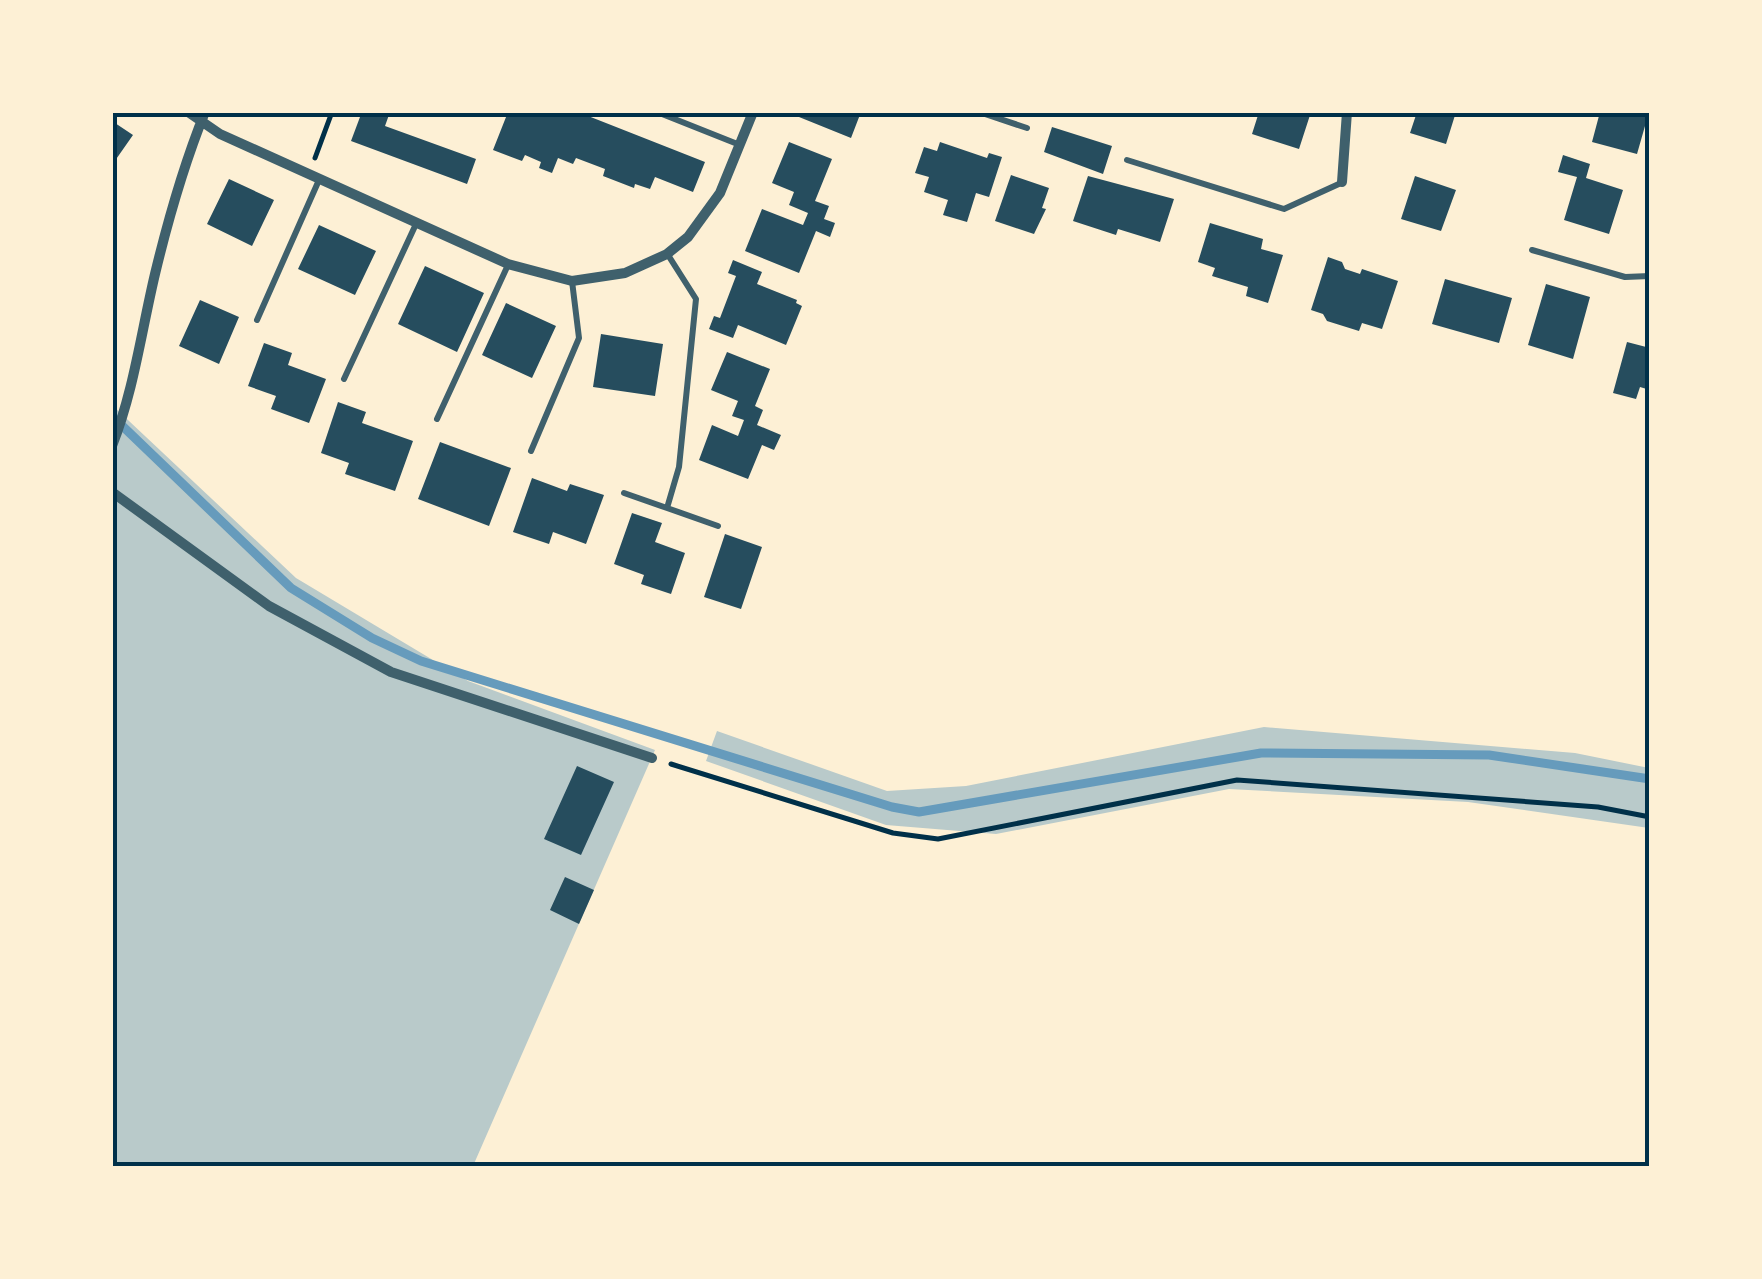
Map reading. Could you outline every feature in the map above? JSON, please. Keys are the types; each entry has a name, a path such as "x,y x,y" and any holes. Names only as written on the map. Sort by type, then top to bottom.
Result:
{"street":[{"path":"188,112 203,116 220,134 508,264 572,281 626,273 667,254 688,237 720,193 753,112"},
{"path":"1342,182 1347,112"},
{"path":"113,445 128,407 155,274 203,116"},
{"path":"112,492 269,606 390,672 652,758"}],"lane":[{"path":"657,112 740,146"},
{"path":"979,112 1027,128"},
{"path":"1127,160 1284,209 1342,182"},
{"path":"257,320 314,178"},
{"path":"344,378 416,222"},
{"path":"1532,250 1625,277 1650,276"},
{"path":"667,254 696,299 679,467 667,508"},
{"path":"437,419 508,264"},
{"path":"532,451 580,338 572,281"},
{"path":"624,493 718,526"}],"path":[{"path":"314,178 332,112"},
{"path":"652,758 893,834 938,839 1237,780 1598,807 1650,817"}],"shaded area":[{"path":"112,405 296,578 468,681 655,750 473,1166 113,1166"},
{"path":"1264,727 1575,753 1649,768 1649,828 1468,802 1229,789 996,834 886,825 706,761 717,731 887,791 966,786"}],"building":[{"path":"349,112 390,112 385,126 476,159 467,184 351,141 360,117"},
{"path":"508,112 578,112 705,162 693,192 655,177 650,189 635,184 634,188 603,176 605,169 576,158 573,164 558,158 552,173 539,168 541,162 525,155 522,161 493,150"},
{"path":"801,112 861,112 851,138 799,117"},
{"path":"1259,112 1311,112 1299,149 1252,134"},
{"path":"1417,112 1456,112 1446,144 1410,133"},
{"path":"1600,112 1649,112 1637,154 1592,142"},
{"path":"112,121 133,135 112,165"},
{"path":"1052,127 1112,146 1103,174 1044,152"},
{"path":"789,142 832,159 815,201 829,206 824,219 835,223 830,237 816,231 799,273 745,251 762,209 803,225 808,213 789,205 794,192 772,183"},
{"path":"940,142 987,158 989,153 1002,157 989,197 976,193 967,222 943,215 948,200 924,192 929,177 915,173 924,147 937,151"},
{"path":"1563,155 1590,164 1586,178 1623,190 1609,234 1564,220 1577,177 1558,172"},
{"path":"1011,175 1049,188 1042,208 1046,209 1034,234 995,221"},
{"path":"1088,176 1174,199 1160,242 1118,229 1116,235 1073,221"},
{"path":"1415,176 1456,190 1441,231 1401,219"},
{"path":"229,179 274,200 252,246 207,224"},
{"path":"1210,223 1263,239 1261,249 1283,255 1268,303 1246,296 1248,287 1212,276 1215,268 1198,262"},
{"path":"319,225 376,251 355,295 298,269"},
{"path":"1328,257 1342,262 1345,269 1360,274 1362,269 1398,281 1382,329 1362,323 1359,331 1327,321 1323,314 1311,310"},
{"path":"733,260 762,272 757,284 797,300 802,306 786,345 738,325 733,338 709,329 714,316 720,318 736,276 728,273"},
{"path":"425,266 484,293 457,352 398,324"},
{"path":"1445,279 1512,298 1499,343 1432,324"},
{"path":"1546,284 1590,297 1573,359 1528,345"},
{"path":"200,300 239,317 219,364 179,346"},
{"path":"506,303 556,326 532,378 482,355"},
{"path":"601,334 663,344 655,396 593,387"},
{"path":"1627,342 1650,348 1650,390 1640,387 1636,399 1613,393"},
{"path":"264,343 292,353 288,365 326,379 309,423 271,409 276,396 248,386"},
{"path":"727,352 770,369 755,406 763,410 757,425 781,435 774,450 762,445 748,479 699,460 712,425 738,436 744,420 732,416 738,401 711,390"},
{"path":"338,402 366,412 362,423 413,441 395,491 345,474 349,463 321,453"},
{"path":"440,442 511,468 489,526 418,499"},
{"path":"532,478 567,491 570,484 604,495 586,544 553,532 549,544 513,532"},
{"path":"632,513 662,523 655,542 685,553 671,594 641,584 644,575 614,564"},
{"path":"725,534 762,547 741,609 704,597"},
{"path":"577,766 614,782 581,855 544,839"},
{"path":"565,877 594,890 579,924 550,910"}],"waterway":[{"path":"112,416 291,588 372,638 421,661 892,807 919,812 1261,753 1489,755 1650,779"}]}
